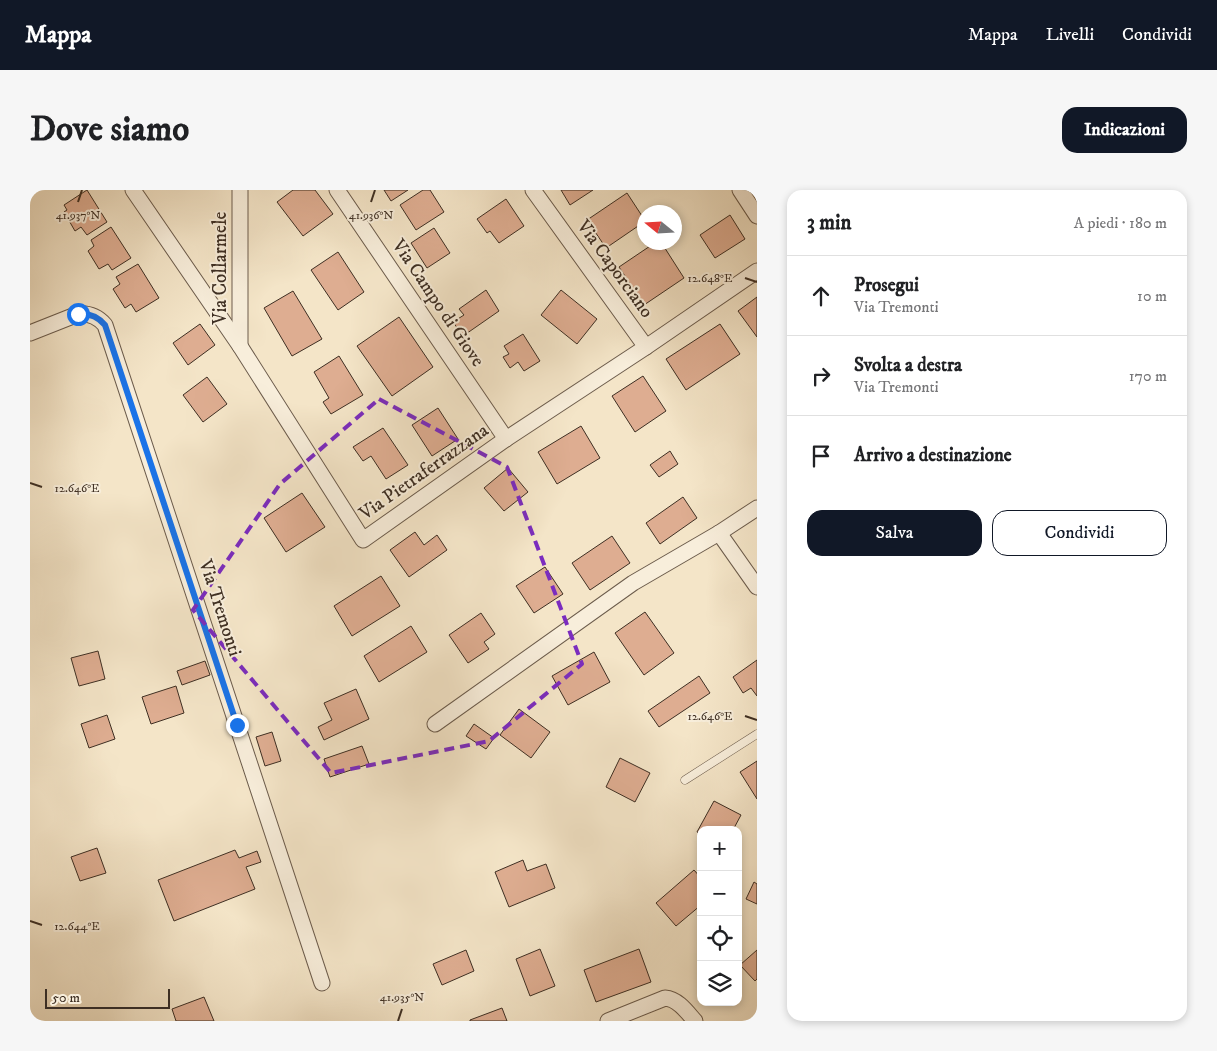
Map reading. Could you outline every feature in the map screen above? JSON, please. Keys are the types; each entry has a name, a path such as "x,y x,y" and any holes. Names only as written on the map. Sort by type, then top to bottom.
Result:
{"street":[{"name":"Via Pietraferrazzana","path":"133,190 240,346 363,540 506,439 757,271"},
{"name":"Via Collarmele","path":"240,190 240,346"},
{"name":"Via Campo di Giove","path":"337,190 506,439"},
{"name":"Via Caporciano","path":"533,190 646,347"},
{"path":"740,190 757,216"},
{"name":"Via Tremonti","path":"30,333 84,313 94,316 105,325 322,983"},
{"path":"435,724 633,583 719,533 757,508"},
{"path":"719,533 757,587"},
{"path":"608,1021 665,998 670,998 677,1003 695,1021"}],"lane":[{"path":"685,780 757,734"}],"highlighted area":[{"path":"379,399 507,467 582,664 489,741 331,773 193,610 280,484"}],"building":[{"path":"87,190 107,222 87,235 81,227 75,231 64,212 67,210 64,205"},
{"path":"293,190 315,190 333,214 303,236 277,202"},
{"path":"384,190 408,190 391,201"},
{"path":"423,190 430,190 444,212 416,230 400,205"},
{"path":"561,190 593,190 570,205"},
{"path":"627,193 637,208 637,227 606,248 587,220"},
{"path":"506,199 524,226 499,243 490,231 487,233 477,219"},
{"path":"730,215 745,239 715,258 700,235"},
{"path":"111,227 131,258 112,270 108,264 99,269 88,251 94,246 91,240"},
{"path":"434,228 450,253 427,268 411,243"},
{"path":"644,250 666,250 684,278 644,305 619,267"},
{"path":"338,252 364,292 338,310 311,270"},
{"path":"138,264 159,298 136,312 131,304 125,308 113,289 120,284 116,277"},
{"path":"486,290 499,311 463,336 453,322 464,315 459,309"},
{"path":"561,290 597,319 577,344 541,315"},
{"path":"293,291 322,339 292,356 264,308"},
{"path":"757,297 757,337 738,311"},
{"path":"399,317 433,367 392,396 357,346"},
{"path":"200,324 215,345 188,365 173,343"},
{"path":"720,324 740,354 686,390 666,359"},
{"path":"523,334 540,361 524,371 518,362 510,368 503,357 509,354 504,346"},
{"path":"339,356 363,395 331,414 323,402 329,398 314,372"},
{"path":"643,376 666,411 635,432 612,396"},
{"path":"207,377 227,404 203,422 183,395"},
{"path":"438,408 458,439 432,456 412,425"},
{"path":"581,426 600,458 557,484 538,452"},
{"path":"383,428 408,465 386,479 371,456 363,461 353,447"},
{"path":"670,451 678,464 659,477 650,465"},
{"path":"508,468 528,492 504,511 484,488"},
{"path":"302,493 325,527 286,552 264,518"},
{"path":"683,497 697,518 660,544 646,523"},
{"path":"415,532 424,545 437,535 447,550 409,577 390,550"},
{"path":"612,536 630,563 590,590 572,563"},
{"path":"545,567 563,594 534,613 516,586"},
{"path":"381,576 400,606 352,636 334,606"},
{"path":"645,612 674,653 644,675 615,633"},
{"path":"481,613 495,634 484,642 489,649 468,663 449,635"},
{"path":"411,626 427,652 379,682 364,656"},
{"path":"98,651 105,679 79,686 71,658"},
{"path":"594,652 610,682 568,705 552,676"},
{"path":"757,660 757,696 751,688 743,693 733,677"},
{"path":"205,661 210,675 182,685 177,671"},
{"path":"699,676 710,693 659,727 648,711"},
{"path":"176,686 184,713 151,724 142,697"},
{"path":"356,689 369,719 324,740 318,727 332,720 324,703"},
{"path":"519,709 550,732 531,758 500,735"},
{"path":"107,715 115,739 89,748 81,724"},
{"path":"474,724 494,738 486,749 466,736"},
{"path":"272,732 281,761 265,766 256,737"},
{"path":"362,746 369,764 330,777 324,759"},
{"path":"620,758 650,773 635,802 606,787"},
{"path":"757,761 757,799 740,772"},
{"path":"714,801 741,815 735,826 700,826"},
{"path":"97,848 106,873 80,881 71,857"},
{"path":"235,850 239,858 257,851 261,862 246,867 255,889 174,921 158,880"},
{"path":"523,860 527,871 546,864 555,888 509,907 495,872"},
{"path":"694,870 697,873 697,908 676,926 656,903"},
{"path":"754,882 757,884 757,904 746,899"},
{"path":"540,949 555,986 530,996 516,959"},
{"path":"639,949 651,982 596,1002 584,970"},
{"path":"466,950 474,971 442,985 433,964"},
{"path":"757,950 757,979 755,981 742,967 742,963"},
{"path":"204,997 214,1021 176,1021 172,1009"},
{"path":"502,1008 507,1021 470,1021 470,1020"}],"route":[{"path":"78,314 84,313 99,318 105,325 237,725"}]}
